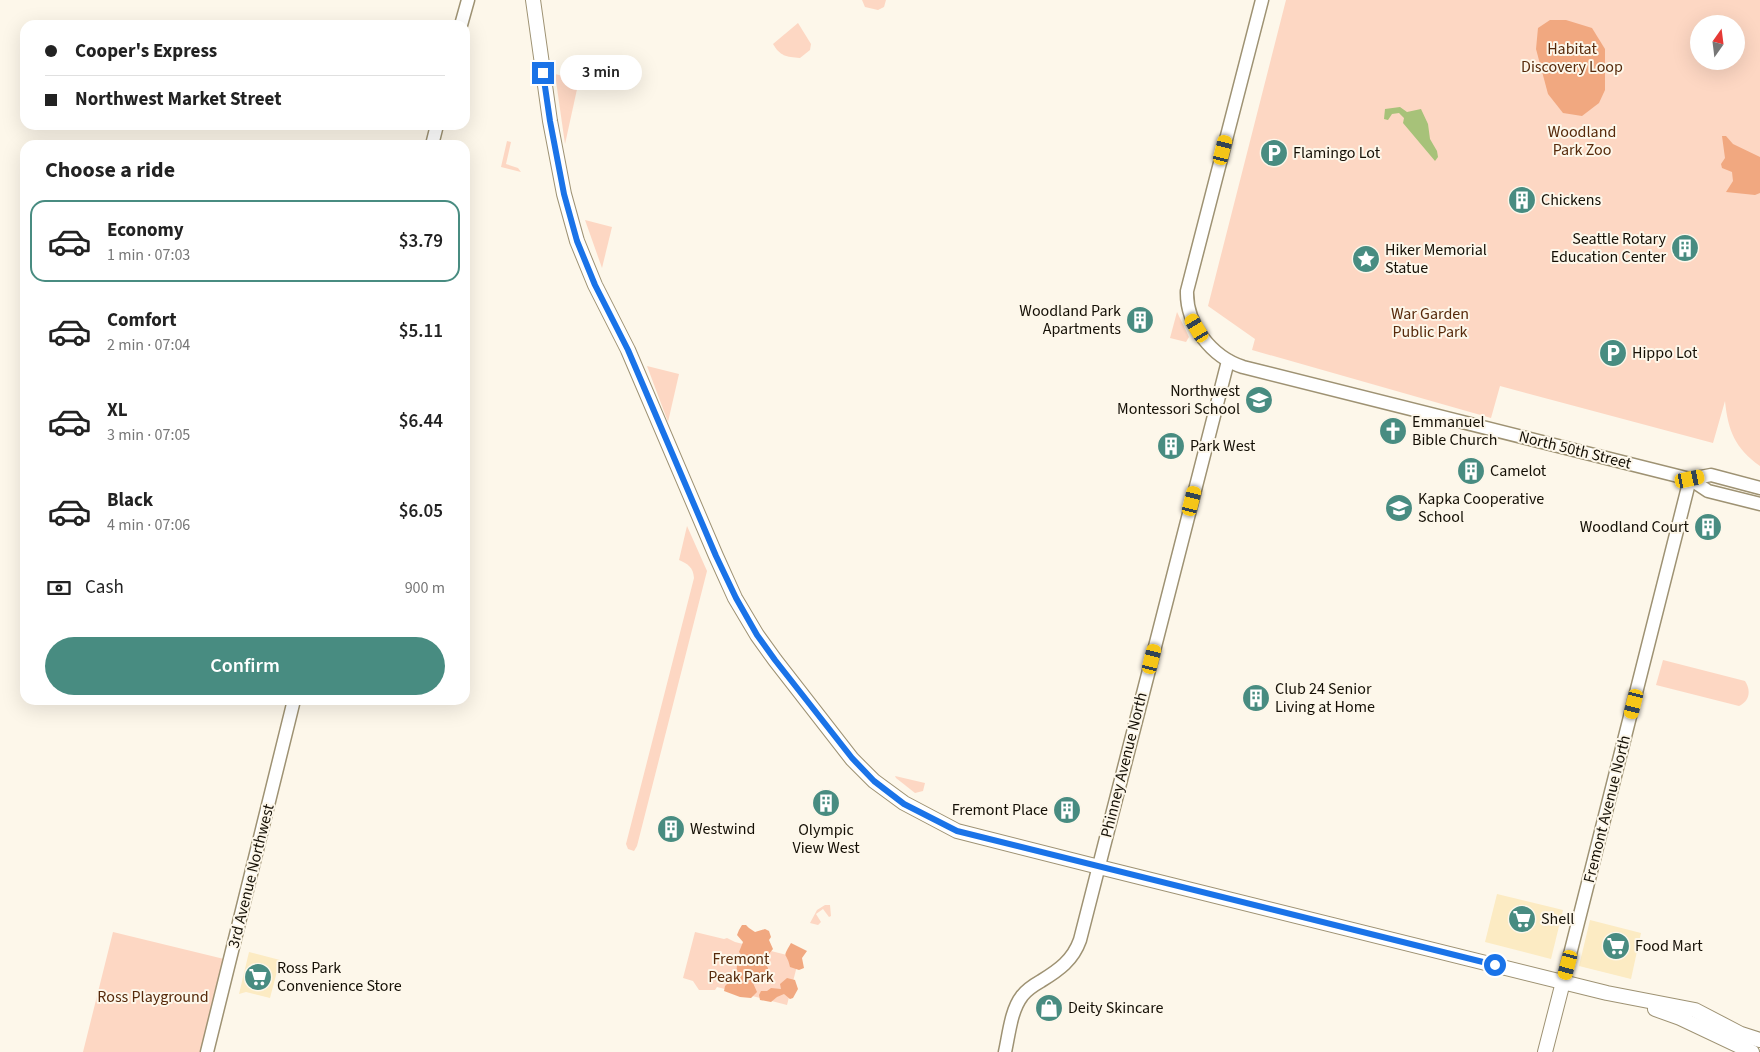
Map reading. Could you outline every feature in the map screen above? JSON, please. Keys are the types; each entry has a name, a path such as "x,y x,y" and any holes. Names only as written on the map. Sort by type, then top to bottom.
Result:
{"main road":[{"path":"533,0 550,121 564,194 577,241 595,285 628,350 716,556 736,598 762,641 830,732 874,781 904,804 957,831 1607,993 1694,1010 1741,1034 1760,1040"},
{"name":"Fremont Avenue North","path":"1545,1052 1563,982"},
{"path":"1607,993 1680,1018 1752,1052"}],"street":[{"path":"463,20 468,0"},
{"path":"1228,362 1202,337 1192,320 1187,291 1262,0"},
{"name":"North 50th Street","path":"1228,362 1690,479 1708,491 1760,504"},
{"name":"Phinney Avenue North","path":"1005,1052 1015,1011 1022,996 1028,989 1062,967 1078,948 1228,362"},
{"name":"North 50th Street","path":"1690,479 1711,475 1760,488"},
{"name":"Fremont Avenue North","path":"1563,982 1690,479"},
{"name":"3rd Avenue Northwest","path":"207,1052 293,705"}],"shaded area":[{"path":"1400,107 1407,112 1421,109 1428,124 1430,139 1437,151 1438,157 1435,161 1403,123 1404,118 1399,113 1392,114 1388,120 1384,119 1385,109"},
{"path":"1497,894 1563,910 1551,959 1485,942"},
{"path":"1590,920 1641,933 1631,979 1579,966"},
{"name":"Ross Park Convenience Store","path":"249,952 280,960 270,998 246,992 239,994"}],"green space":[{"path":"862,0 886,0 884,7 878,10 865,7"},
{"name":"Woodland Park Zoo","path":"1286,0 1760,0 1760,466 1744,452 1734,438 1728,421 1725,401 1713,443 1500,386 1491,418 1252,350 1255,339 1208,306"},
{"name":"Habitat Discovery Loop","path":"1550,20 1566,20 1592,28 1605,49 1605,90 1599,103 1582,116 1563,113 1548,94 1536,49 1538,28"},
{"path":"798,23 811,44 810,50 800,58 784,55 773,44"},
{"path":"555,74 579,80 565,144"},
{"path":"1722,136 1726,136 1733,144 1760,157 1760,193 1755,195 1726,192 1733,181 1732,172 1722,168 1721,164 1725,158"},
{"path":"507,141 511,142 506,164 518,168 521,172 501,167"},
{"path":"585,220 612,227 602,268"},
{"path":"1177,312 1189,337 1186,342 1170,338"},
{"path":"647,366 679,374 668,422"},
{"path":"687,526 707,571 637,846 634,851 628,849 626,844 694,578 689,566 679,560"},
{"path":"1663,660 1745,681 1749,692 1747,698 1739,706 1656,685"},
{"path":"895,776 925,783 923,791 915,793"},
{"path":"825,905 830,905 831,916 829,917 823,909 816,914 821,922 818,925 810,923 817,910"},
{"path":"742,925 746,925 755,932 765,929 769,931 771,937 769,940 773,949 763,961 768,968 768,972 759,974 761,978 754,980 753,983 757,992 751,998 740,997 724,991 725,986 736,975 737,965 747,966 748,963 739,952 743,942 737,935"},
{"name":"Ross Playground","path":"113,932 224,959 201,1052 83,1052"},
{"name":"Fremont Peak Park","path":"695,932 724,939 727,938 735,942 799,958 787,1005 717,987 715,990 699,990 693,981 683,978"},
{"path":"791,943 807,951 802,958 804,968 799,970 790,967 785,954"},
{"path":"787,978 795,980 798,989 793,998 790,999 784,994 771,1002 760,1000 759,995 761,991 767,991 771,988 781,989 780,984"}],"place":[{"name":"Flamingo Lot","path":"1274,153"},
{"name":"Chickens","path":"1522,200"},
{"name":"Seattle Rotary Education Center","path":"1685,248"},
{"name":"Hiker Memorial Statue","path":"1366,259"},
{"name":"Woodland Park Apartments","path":"1140,320"},
{"name":"Hippo Lot","path":"1613,353"},
{"name":"Northwest Montessori School","path":"1259,400"},
{"name":"Emmanuel Bible Church","path":"1393,431"},
{"name":"Park West","path":"1171,446"},
{"name":"Camelot","path":"1471,471"},
{"name":"Kapka Cooperative School","path":"1399,508"},
{"name":"Woodland Court","path":"1708,527"},
{"name":"Club 24 Senior Living at Home","path":"1256,698"},
{"name":"Olympic View West","path":"826,803"},
{"name":"Fremont Place","path":"1067,810"},
{"name":"Westwind","path":"671,829"},
{"name":"Shell","path":"1522,919"},
{"name":"Food Mart","path":"1616,946"},
{"name":"Ross Park Convenience Store","path":"258,977"},
{"name":"Deity Skincare","path":"1049,1008"}],"route":[{"path":"543,73 564,194 577,241 595,285 628,350 716,556 736,598 757,635 852,758 874,781 904,804 957,831 1495,965"}],"park label":[{"name":"War Garden Public Park","path":"1430,323"}]}
